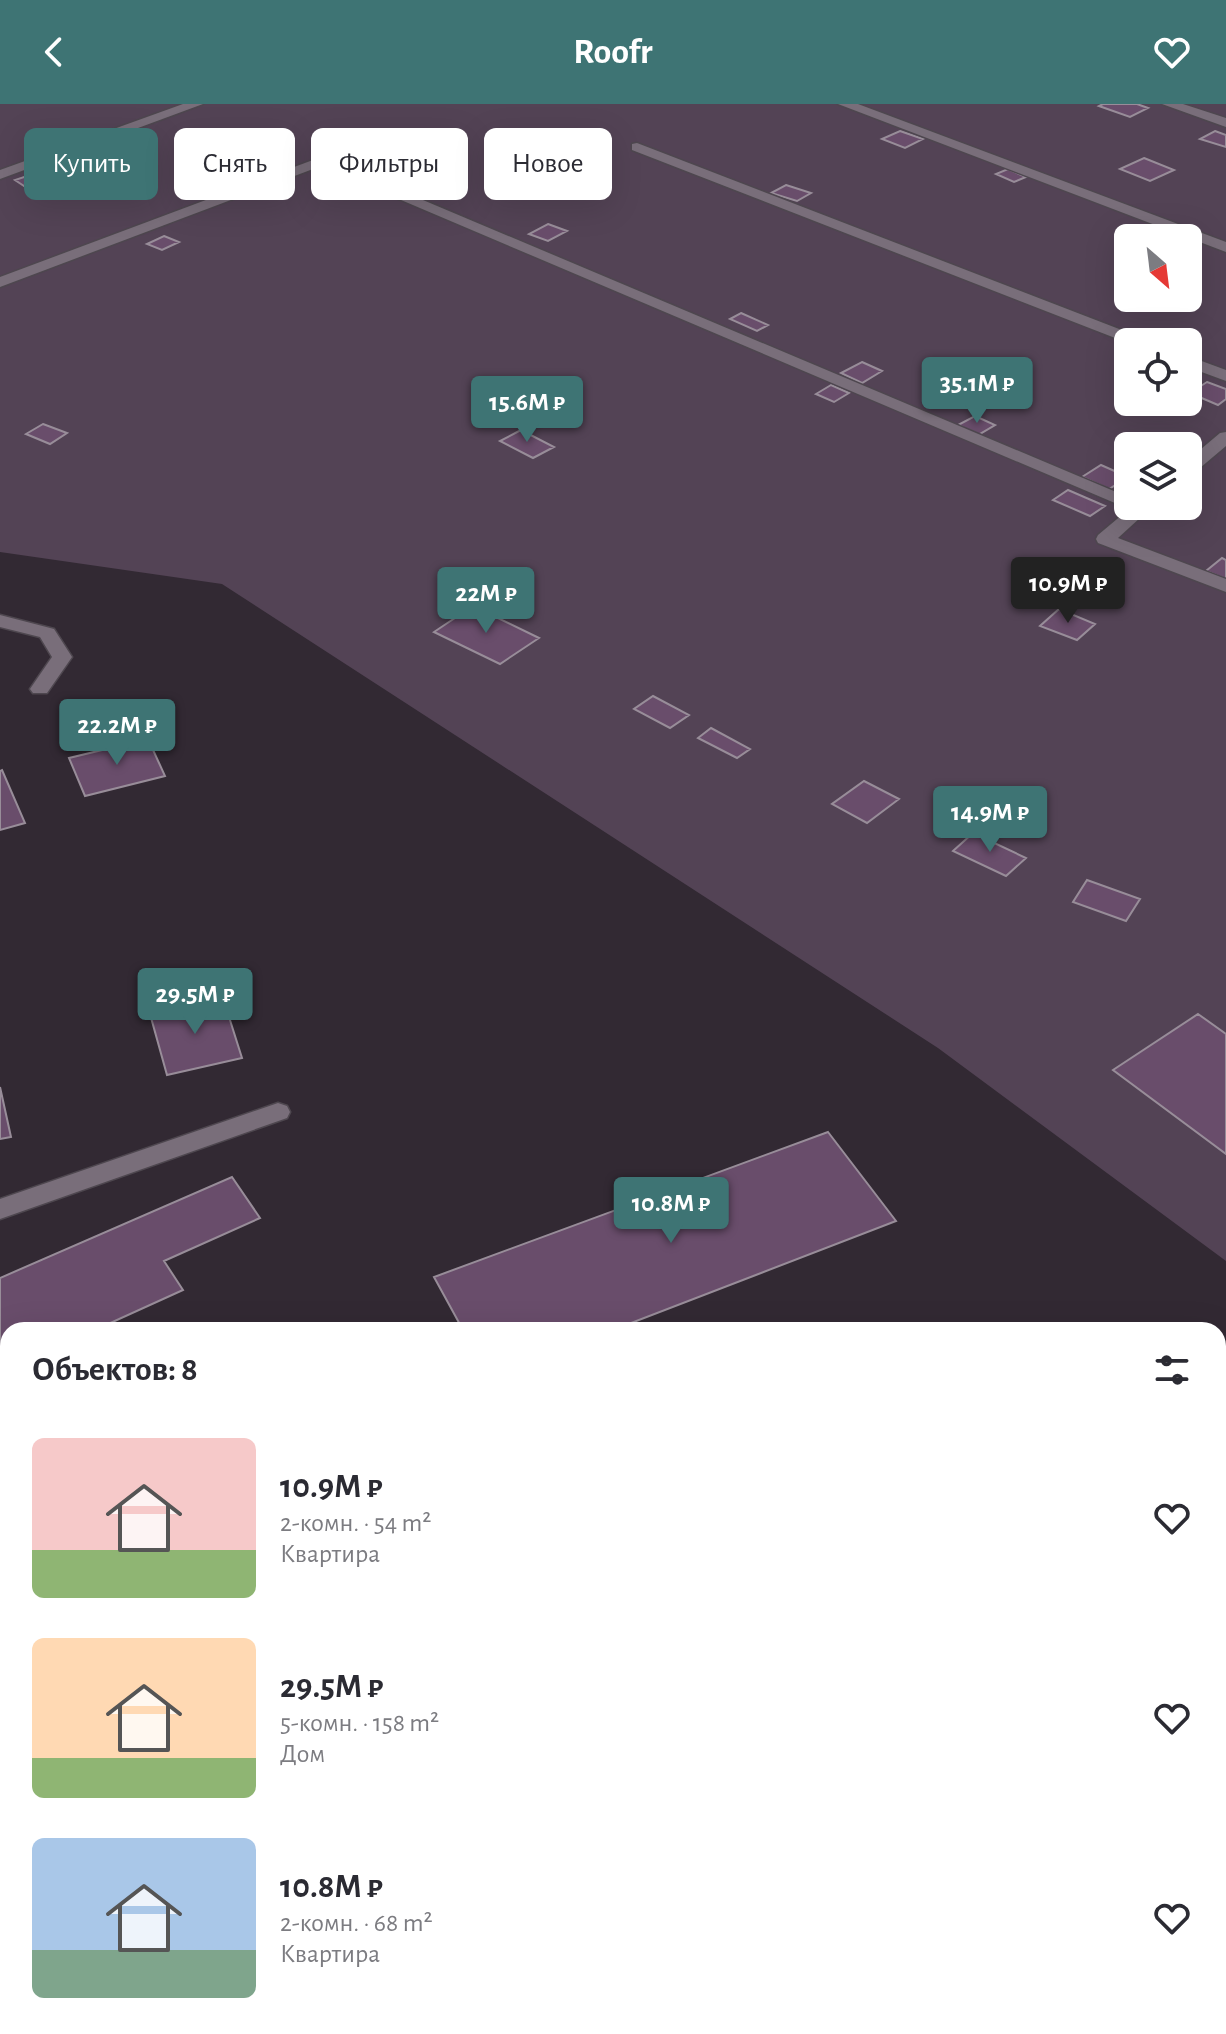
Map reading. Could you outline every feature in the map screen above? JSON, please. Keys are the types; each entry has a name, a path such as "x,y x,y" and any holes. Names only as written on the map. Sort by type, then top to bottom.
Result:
{"lane":[{"path":"0,175 196,104"},
{"path":"845,104 1226,247"},
{"path":"1169,104 1226,123"},
{"path":"637,147 1114,332"},
{"path":"0,282 321,161 1114,496"},
{"path":"1202,367 1226,376"},
{"path":"1202,457 1226,437"},
{"path":"1123,520 1105,539 1226,586"},
{"path":"0,621 47,633 62,657 40,689"},
{"path":"0,1209 278,1112"}],"shaded area":[{"path":"0,104 1226,104 1226,1261 938,1048 222,584 0,552"}],"building":[{"path":"1137,104 1148,108 1130,117 1099,106"},
{"path":"900,131 923,139 905,148 882,139"},
{"path":"1215,131 1226,135 1226,147 1200,139"},
{"path":"1144,158 1174,170 1150,181 1120,169"},
{"path":"1008,169 1026,177 1014,182 996,174"},
{"path":"24,177 24,186 15,180"},
{"path":"786,185 811,193 797,201 771,193"},
{"path":"548,224 567,231 548,241 529,234"},
{"path":"164,236 179,242 162,250 147,244"},
{"path":"741,313 768,325 757,331 730,319"},
{"path":"862,362 882,371 862,383 841,373"},
{"path":"1207,382 1226,389 1226,399 1218,405 1202,398 1202,385"},
{"path":"831,385 849,393 834,402 816,394"},
{"path":"975,416 995,425 978,435 958,425"},
{"path":"43,424 67,433 50,444 26,434"},
{"path":"521,430 554,447 533,458 500,441"},
{"path":"1101,465 1114,471 1114,486 1109,489 1082,477"},
{"path":"1068,490 1105,506 1090,516 1053,500"},
{"path":"1222,558 1226,560 1226,579 1206,571"},
{"path":"473,606 539,638 500,664 434,632"},
{"path":"1059,609 1095,624 1077,640 1040,626"},
{"path":"653,696 689,715 670,728 634,709"},
{"path":"711,728 750,749 737,758 698,738"},
{"path":"148,739 165,776 85,796 69,758"},
{"path":"0,771 25,823 0,830"},
{"path":"864,781 899,799 867,823 832,804"},
{"path":"973,833 1026,858 1006,876 953,851"},
{"path":"1087,880 1140,899 1126,921 1073,902"},
{"path":"223,998 242,1058 167,1075 150,1014"},
{"path":"1198,1014 1226,1034 1226,1154 1113,1070"},
{"path":"0,1087 11,1137 0,1139"},
{"path":"828,1132 896,1221 634,1322 459,1322 434,1277"},
{"path":"232,1177 260,1218 164,1261 183,1290 113,1322 0,1322 0,1278"}]}
